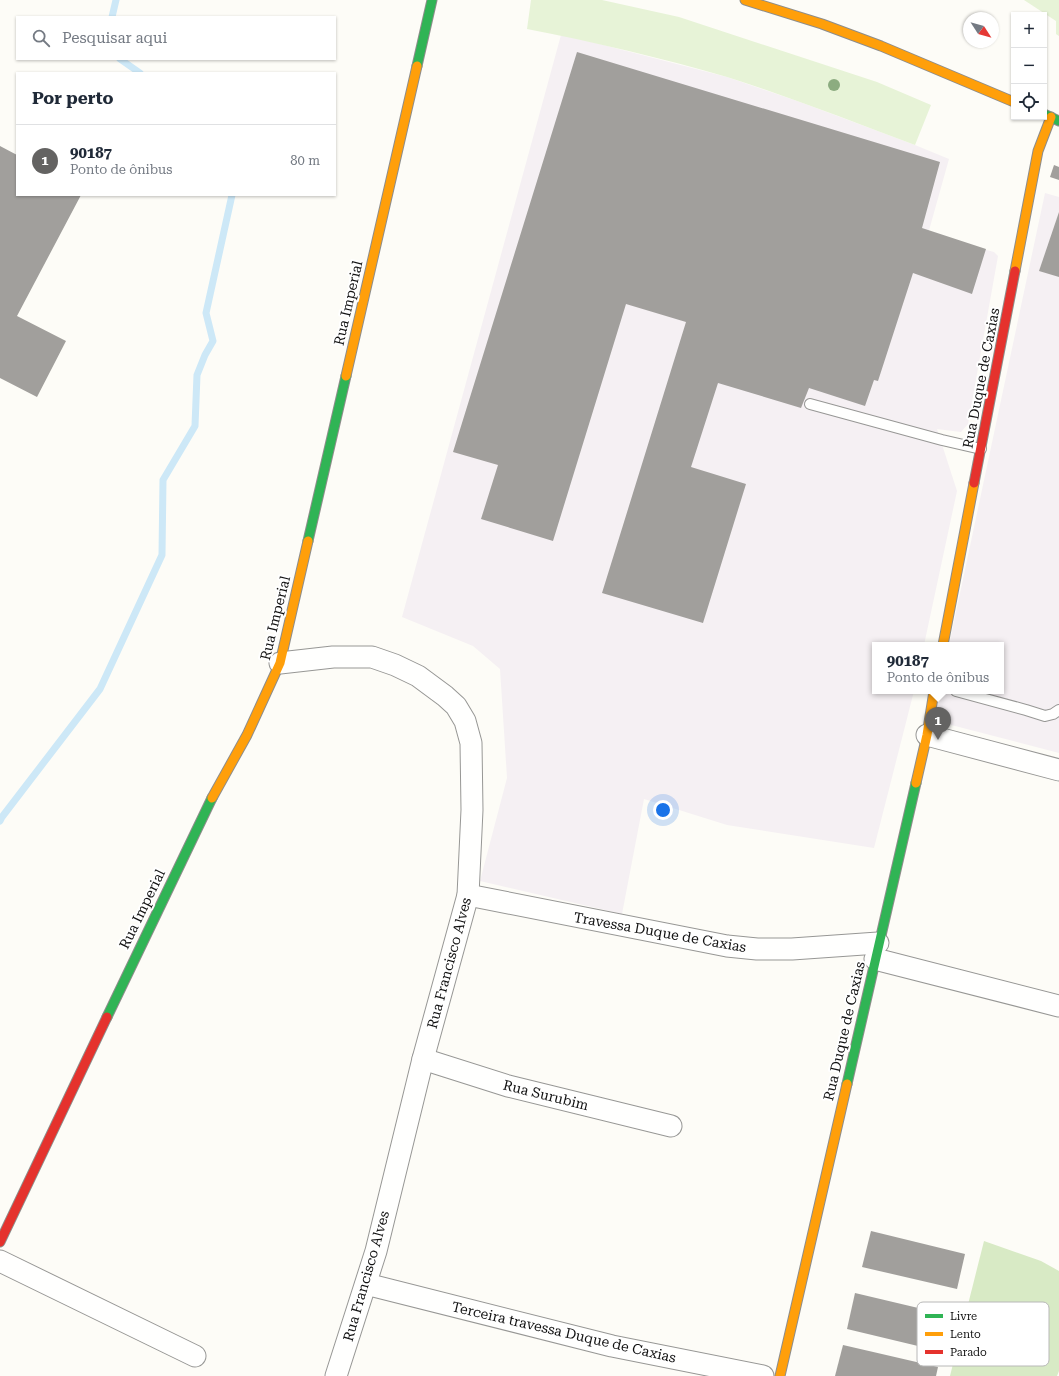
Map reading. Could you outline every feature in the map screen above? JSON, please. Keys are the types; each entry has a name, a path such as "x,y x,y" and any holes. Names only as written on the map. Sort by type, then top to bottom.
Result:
{"street":[{"name":"Rua Imperial","path":"0,1242 165,894 208,806 248,735 280,663 432,0"},
{"path":"746,0 822,24 881,46 1011,101"},
{"name":"Rua Duque de Caxias","path":"944,642 1038,151 1051,117"},
{"name":"Rua Francisco Alves","path":"280,663 333,657 372,657 395,665 418,676 456,706 465,721 471,743 472,810 468,895 423,1059 376,1251 336,1376"},
{"name":"Rua Duque de Caxias","path":"780,1376 927,735 934,694"},
{"path":"927,735 1059,770"},
{"name":"Travessa Duque de Caxias","path":"468,895 727,946 757,950 877,951 1059,1006"},
{"name":"Rua Surubim","path":"423,1059 508,1086 671,1126"},
{"path":"0,1261 194,1356"},
{"name":"Terceira travessa Duque de Caxias","path":"366,1284 612,1346 763,1376"}],"lane":[{"path":"810,404 942,440 981,449"},
{"path":"967,694 1045,716 1054,714 1059,710"}],"shaded area":[{"path":"561,35 727,77 800,102 949,159 928,234 994,252 998,256 968,424 961,432 937,429 957,491 925,642 872,642 872,694 913,694 874,848 727,825 644,799 622,914 480,881 507,778 500,669 473,646 402,617"},
{"path":"1045,193 1059,197 1059,753 932,720 938,694 1004,694 1004,642 950,642"}],"green space":[{"path":"531,0 602,0 679,17 877,82 931,105 915,145 798,101 727,77 628,51 527,29"},
{"path":"1024,0 1059,0 1059,36 1056,34 1056,21 1047,15 1047,12 1042,12"},
{"path":"984,1241 1041,1261 1059,1271 1059,1371 1057,1376 950,1376 953,1366 1049,1366 1049,1302 969,1302"}],"building":[{"path":"577,52 940,162 922,228 986,249 972,294 913,273 878,381 874,380 865,406 809,388 801,408 718,383 691,467 746,484 703,623 602,593 686,322 626,304 553,541 481,519 498,465 453,452"},
{"path":"0,146 16,154 16,196 80,196 17,316 66,341 37,397 0,378"},
{"path":"1054,165 1059,167 1059,180 1050,177"},
{"path":"1059,212 1059,277 1039,271"},
{"path":"871,1231 965,1254 957,1289 862,1267"},
{"path":"855,1293 917,1308 917,1346 847,1329"},
{"path":"843,1345 917,1362 917,1366 938,1367 936,1376 835,1376"}],"waterway":[{"path":"112,16 116,0"},
{"path":"121,60 139,72"},
{"path":"0,821 100,689 162,555 163,480 195,426 197,375 205,355 213,341 206,313 232,196"}],"traffic: fast":[{"path":"417,66 432,0"},
{"path":"1047,115 1059,121"},
{"path":"308,541 346,376"},
{"path":"847,1084 916,783"},
{"path":"107,1017 212,798"}],"traffic: slow":[{"path":"745,0 822,24 881,46 1011,101"},
{"path":"346,376 417,66"},
{"path":"1015,271 1038,151 1051,117"},
{"path":"944,642 974,483"},
{"path":"212,798 247,735 280,663 308,541"},
{"path":"916,783 927,735 934,694"},
{"path":"780,1376 847,1084"}],"traffic: jam":[{"path":"974,483 1015,271"},
{"path":"0,1242 107,1017"}],"place":[{"name":"90187","path":"938,740"}]}
